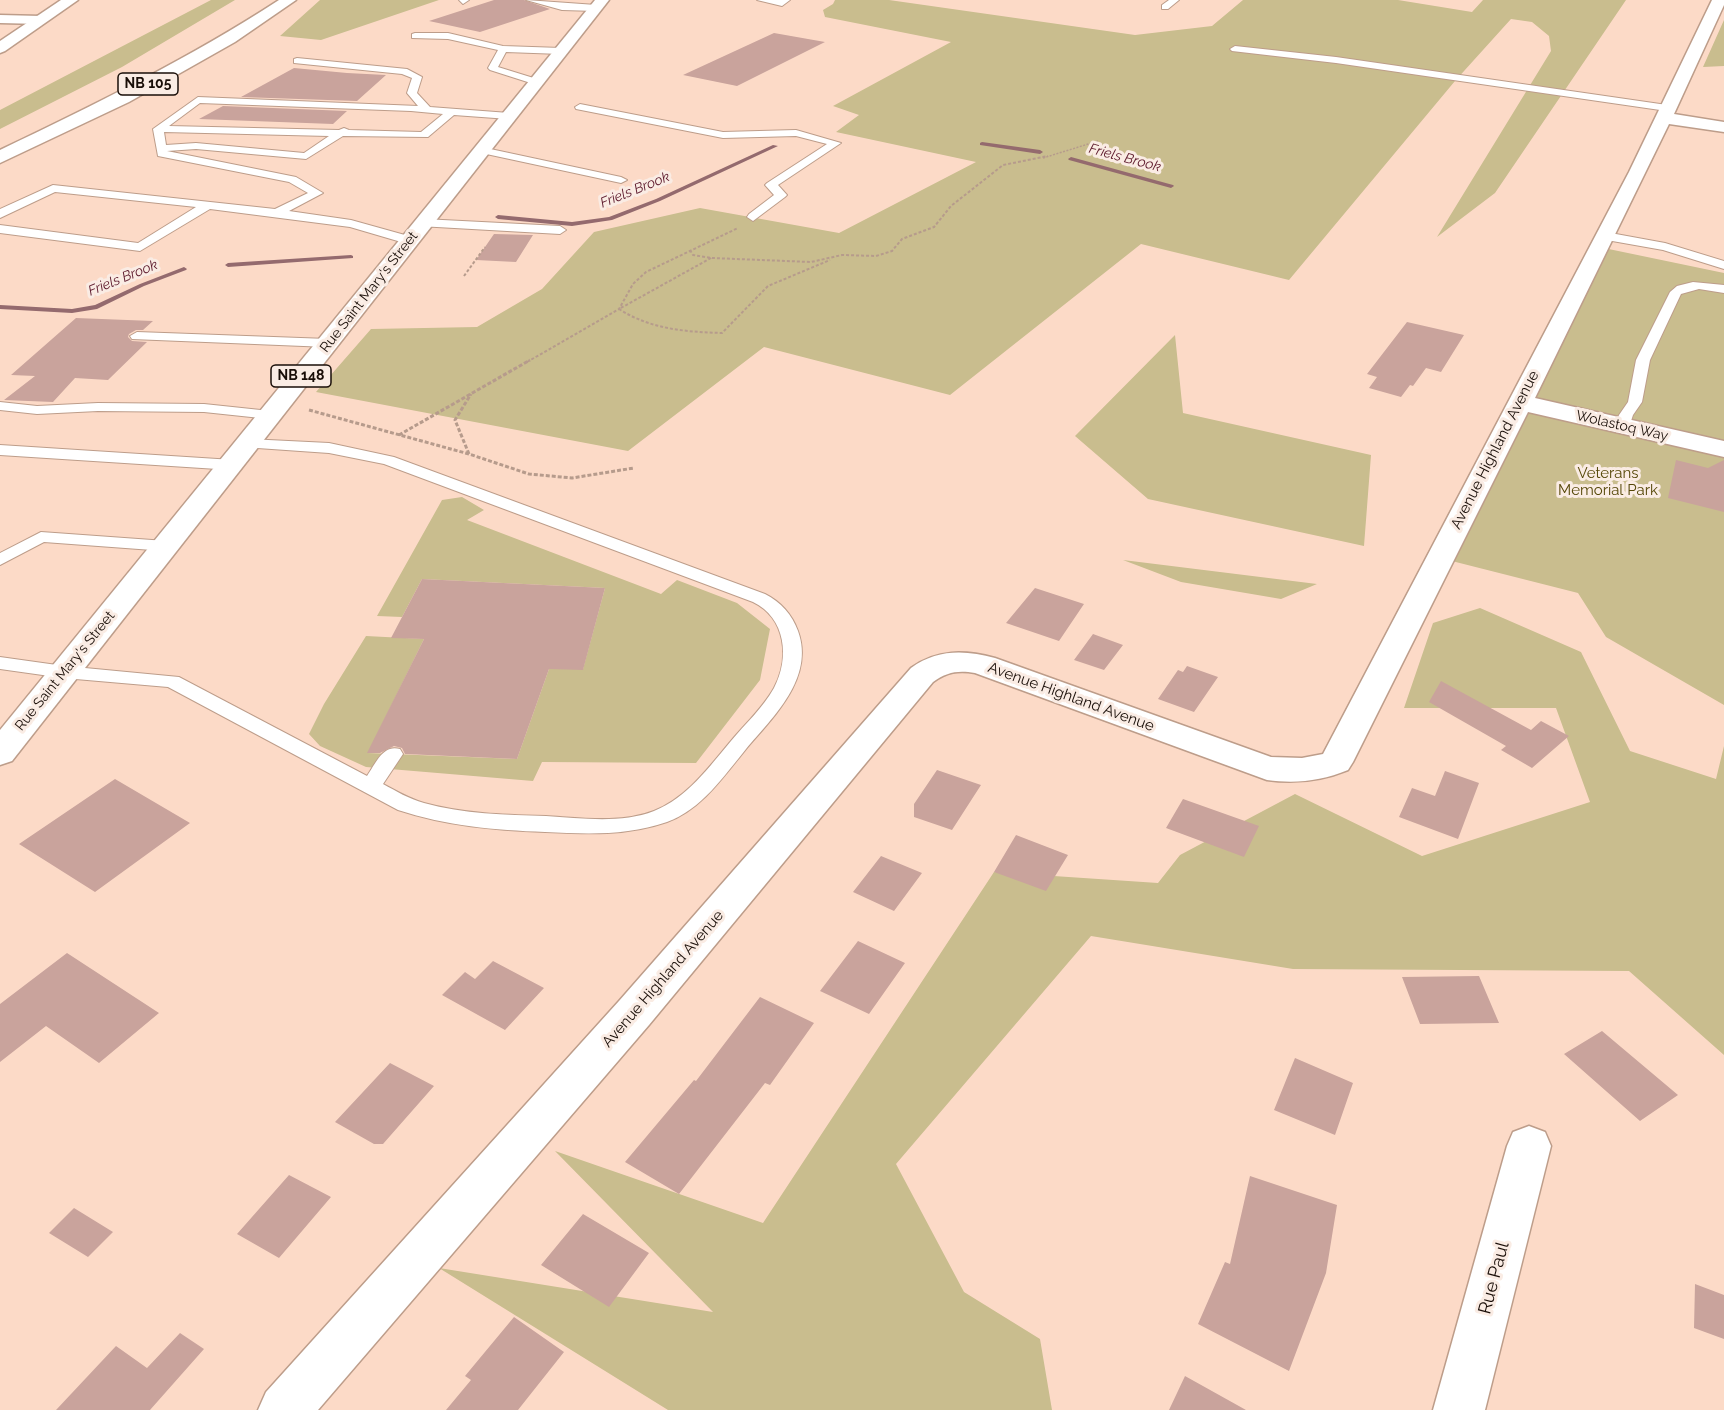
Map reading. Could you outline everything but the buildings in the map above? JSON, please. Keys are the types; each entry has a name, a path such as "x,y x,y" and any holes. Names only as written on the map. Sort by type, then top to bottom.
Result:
{"main road":[{"path":"0,48 71,0"},
{"name":"NB 105","path":"0,142 104,93 210,34 264,0"},
{"name":"NB 105","path":"0,157 123,98 230,39 289,0"},
{"name":"Avenue Highland Avenue","path":"284,1410 634,1013 922,675 933,666 950,661 968,661 984,665 1267,768 1294,772 1319,769 1336,762 1638,172 1719,0"},
{"name":"Rue Saint Mary's Street","path":"0,753 233,465 270,415 599,4"},
{"path":"0,19 41,20"},
{"path":"1665,113 1724,127"},
{"name":"Wolastoq Way","path":"1520,402 1724,449"},
{"name":"Rue Paul","path":"1459,1410 1529,1146"}],"lane":[{"path":"530,0 562,7 599,4"},
{"path":"761,0 782,3 786,0"},
{"path":"1165,7 1174,0"},
{"path":"415,36 448,36 503,49 561,51"},
{"path":"503,49 493,68 537,82"},
{"path":"1235,49 1336,60 1665,113"},
{"path":"297,61 404,71 417,77 412,93 427,109"},
{"path":"158,129 198,100 427,109 509,116"},
{"path":"162,148 196,146 306,156 382,107"},
{"path":"580,107 723,135 796,133 836,143 771,185 781,195 753,218"},
{"path":"158,129 424,135 452,111"},
{"path":"158,129 162,154 292,179 317,193 277,213"},
{"path":"481,150 621,180"},
{"path":"0,214 53,188 277,213 416,232 498,227 560,230"},
{"path":"0,229 140,247 208,205"},
{"path":"1605,236 1665,248 1724,265"},
{"path":"1623,427 1626,415 1635,402 1643,360 1676,292 1681,288 1695,285 1724,288"},
{"path":"137,336 328,343"},
{"path":"0,406 37,410 98,407 204,408 270,415"},
{"path":"1,663 64,672 172,681 370,787 415,809 433,815 471,822 605,827 639,822 663,815 692,798 777,700 788,680 792,659 792,639 786,621 768,603 743,591 395,462 329,448 249,444"},
{"path":"0,450 233,465"},
{"path":"0,560 41,537 166,546"},
{"path":"370,787 393,754"}],"path":[{"path":"690,250 693,255 712,258 811,262 842,255 876,256 892,251 902,239 934,227 951,206 1003,165 1033,160 1098,141"},
{"path":"619,309 634,281 669,258 724,237 753,218"},
{"path":"464,276 498,227"},
{"path":"619,309 633,319 694,333 722,333 768,286 842,255"},
{"path":"399,435 712,258"},
{"path":"469,454 455,420 471,393"},
{"path":"270,415 306,409 469,454 529,474 572,478 634,468"}],"green space":[{"path":"211,0 235,0 122,67 0,129 0,110"},
{"path":"320,0 439,0 321,40 280,36"},
{"path":"835,0 889,0 1135,35 1212,26 1243,0 1398,0 1472,12 1483,0 1626,0 1495,193 1437,237 1551,51 1549,36 1532,22 1511,19 1455,81 1289,280 1141,244 950,395 764,347 628,451 316,392 371,329 477,327 542,289 594,232 700,208 839,233 976,162 836,132 859,115 833,106 951,42 825,17 823,10"},
{"path":"1724,20 1724,66 1703,67"},
{"name":"Veterans Memorial Park","path":"1599,247 1724,273 1724,705 1606,637 1578,593 1440,558"},
{"path":"1175,335 1183,413 1371,455 1364,546 1148,499 1075,436"},
{"path":"462,497 484,510 467,520 661,594 677,580 737,603 770,629 760,680 696,763 542,762 533,781 366,767 320,746 309,734 324,704 366,636 424,639 368,753 517,759 549,669 583,669 605,588 422,579 402,617 377,616 442,500"},
{"path":"1123,560 1317,584 1281,599 1181,582"},
{"path":"1480,608 1581,652 1630,751 1716,779 1724,746 1724,1055 1629,971 1293,969 1091,936 896,1164 964,1292 1040,1339 1052,1410 668,1410 439,1268 713,1312 555,1151 763,1223 994,872 1158,883 1180,855 1295,794 1422,856 1590,802 1556,708 1404,708 1433,623"}],"waterway":[{"name":"Friels Brook","path":"982,144 1040,152"},
{"name":"Friels Brook","path":"498,217 572,224 610,219 658,200 775,146"},
{"name":"Friels Brook","path":"1071,159 1171,186"},
{"name":"Friels Brook","path":"228,265 351,257"},
{"name":"Friels Brook","path":"0,307 72,311 97,307 142,285 184,269"}]}
